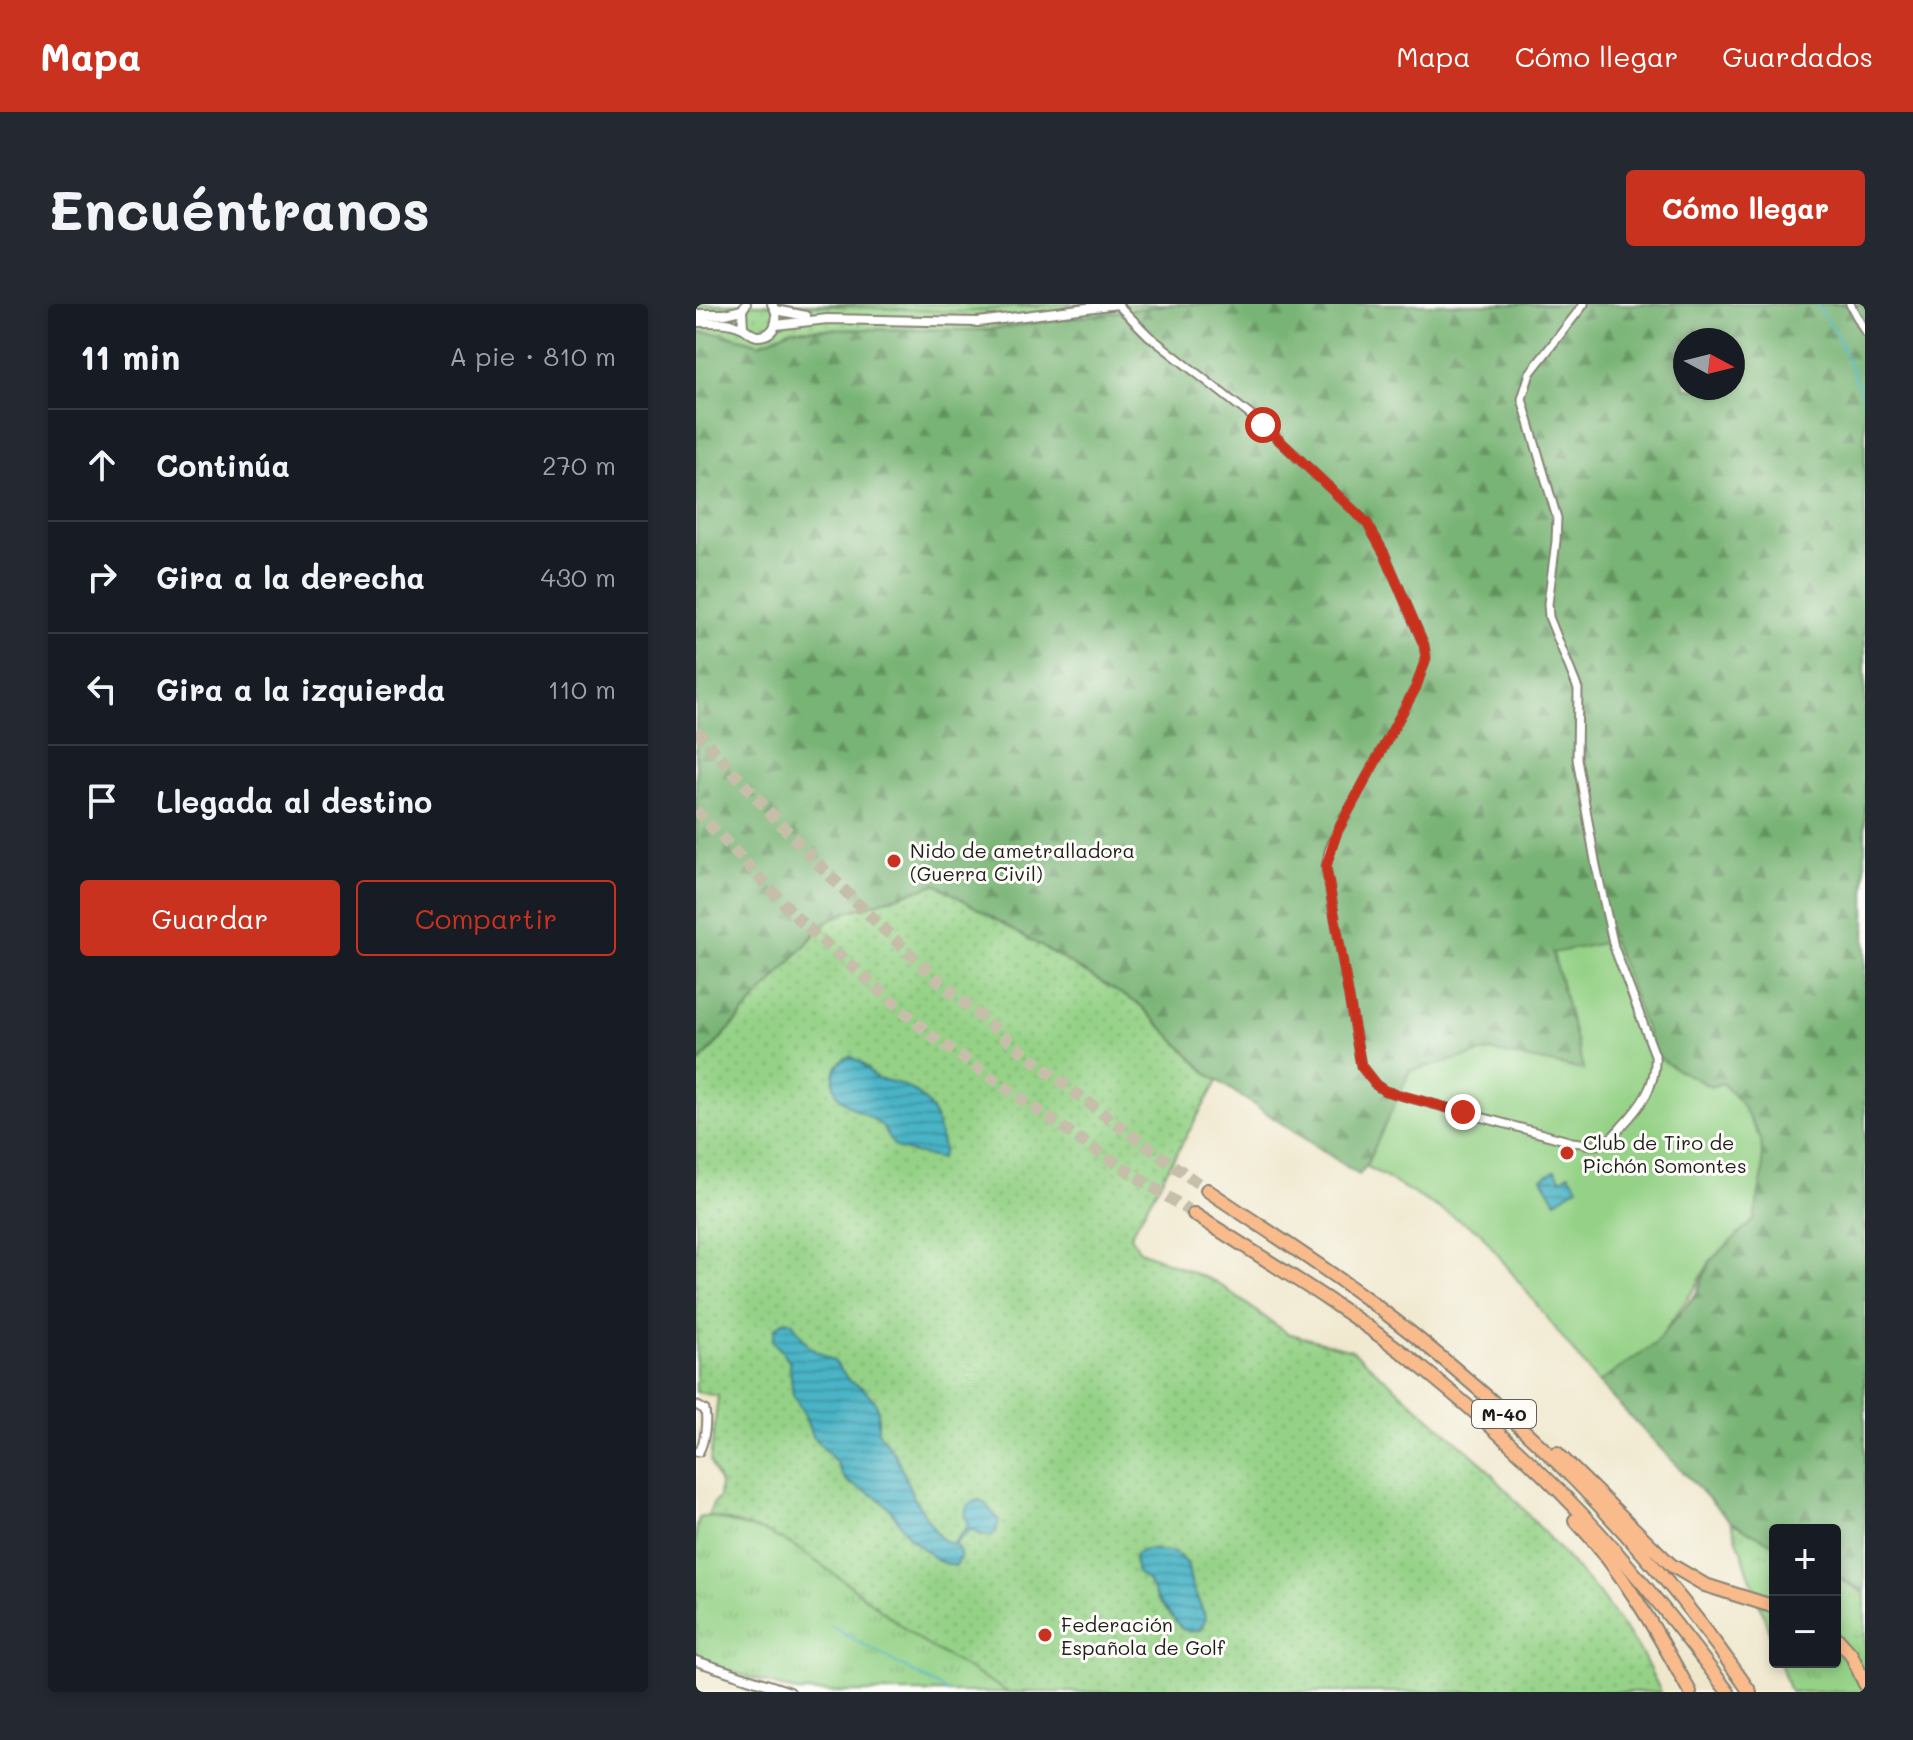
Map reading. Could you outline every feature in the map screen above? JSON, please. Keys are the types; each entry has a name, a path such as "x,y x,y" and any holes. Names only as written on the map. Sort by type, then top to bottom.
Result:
{"highway":[{"name":"M-40","path":"1207,1190 1366,1298 1503,1413 1559,1465 1643,1554 1694,1615 1750,1692"},
{"name":"M-40","path":"1194,1214 1352,1317 1461,1400 1600,1534 1666,1610 1728,1692"},
{"path":"1503,1413 1569,1463 1671,1565 1705,1585 1769,1605"},
{"path":"1507,1442 1526,1468 1608,1557 1647,1615 1690,1692"},
{"path":"1841,1643 1851,1654 1865,1684"}],"street":[{"path":"696,322 743,327 760,336 776,325 801,320 978,322 1118,304 1149,336 1263,425 1367,523 1384,553 1424,645 1426,658 1419,680 1337,832 1326,867 1361,1066 1385,1091 1572,1142 1597,1145 1610,1139 1640,1107 1656,1069 1655,1055 1614,947 1596,866 1577,759 1578,689 1549,617 1557,518 1522,399 1524,384 1530,373 1584,304"},
{"path":"1850,304 1865,332"},
{"path":"696,314 725,314 744,307 743,327"},
{"path":"776,325 774,307 827,319"},
{"path":"696,1405 705,1410 706,1417 702,1447 696,1452"},
{"path":"696,1661 790,1692"}],"green space":[{"path":"696,304 1174,304 985,330 792,329 760,344 725,334 696,332"},
{"path":"795,304 1053,304 960,312"},
{"path":"1174,304 1865,304 1865,1591 1841,1579 1841,1524 1769,1524 1769,1542 1731,1522 1598,1383 1655,1343 1696,1294 1711,1260 1732,1241 1761,1139 1740,1102 1722,1083 1712,1087 1655,1055 1553,953 1584,1070 1490,1051 1410,1071 1359,1175 1209,1075 1140,1005 936,884 827,921 696,1066 696,332 725,334 760,344 792,329 985,330"},
{"path":"936,884 1140,1005 1209,1075 1218,1080 1130,1236 1140,1251 1216,1282 1287,1333 1352,1350 1483,1464 1600,1595 1642,1654 1661,1692 1008,1692 920,1641 847,1583 791,1544 740,1524 708,1516 719,1498 720,1484 710,1462 718,1396 696,1392 696,1066 827,921"},
{"name":"Club de Tiro de Pichón Somontes","path":"1613,941 1655,1055 1711,1087 1722,1083 1740,1102 1761,1140 1763,1173 1754,1220 1711,1260 1655,1344 1598,1383 1480,1232 1366,1166 1410,1071 1490,1051 1584,1070 1553,953"},
{"path":"708,1516 766,1532 791,1544 847,1583 920,1641 1008,1692 798,1692 696,1661 696,1531 699,1518"},
{"path":"1731,1522 1769,1542 1769,1631"},
{"path":"1841,1580 1865,1593 1865,1692 1790,1692 1782,1668 1841,1668"}],"water":[{"path":"850,1056 861,1062 877,1079 905,1086 926,1102 936,1119 944,1150 940,1159 897,1148 881,1126 841,1099 836,1093 834,1075 839,1063"},
{"path":"1555,1170 1561,1179 1569,1174 1578,1187 1556,1201 1542,1178"},
{"path":"785,1320 792,1322 810,1348 834,1361 850,1381 863,1388 875,1401 878,1431 896,1456 914,1498 938,1535 953,1544 968,1526 965,1515 967,1506 978,1500 984,1502 999,1520 996,1532 991,1536 981,1535 971,1529 955,1544 960,1555 955,1566 938,1561 909,1537 890,1509 877,1497 849,1483 837,1463 812,1436 793,1395 789,1360 773,1341 775,1328"},
{"path":"1149,1549 1175,1553 1187,1563 1192,1586 1206,1618 1200,1630 1190,1632 1182,1629 1157,1599 1148,1581 1137,1573 1136,1553"}],"waterway":[{"path":"1817,304 1837,335 1865,401"},
{"path":"831,1626 948,1692"}],"tunnel":[{"path":"696,730 824,870 926,968 1051,1074 1207,1190"},
{"path":"696,810 802,923 933,1037 1085,1143 1194,1214"}],"place":[{"name":"Nido de ametralladora (Guerra Civil)","path":"894,861"},
{"name":"Club de Tiro de Pichón Somontes","path":"1567,1153"},
{"name":"Federación Española de Golf","path":"1045,1635"}],"route":[{"path":"1263,425 1367,523 1384,553 1424,645 1426,658 1416,687 1337,832 1326,867 1361,1066 1385,1091 1463,1112"}]}
